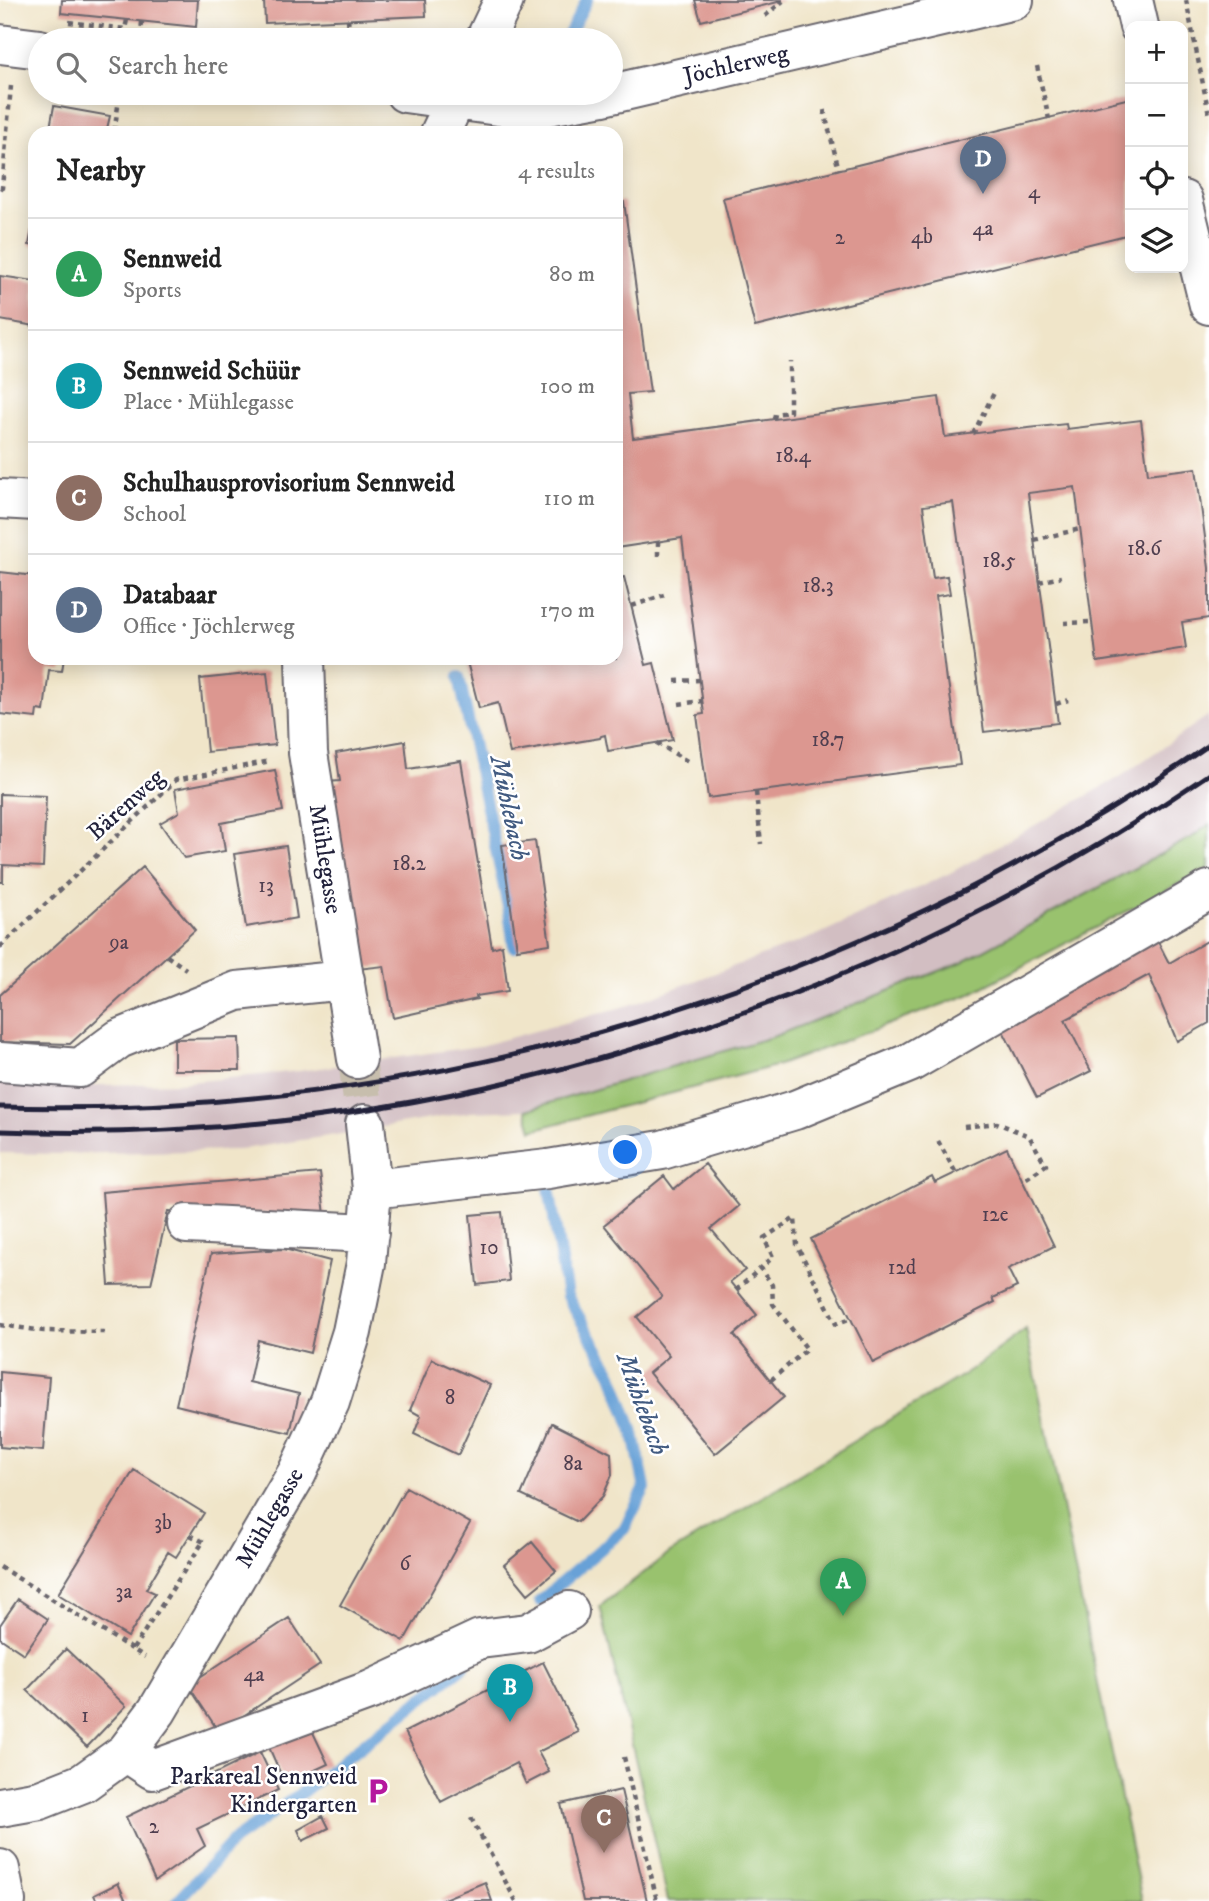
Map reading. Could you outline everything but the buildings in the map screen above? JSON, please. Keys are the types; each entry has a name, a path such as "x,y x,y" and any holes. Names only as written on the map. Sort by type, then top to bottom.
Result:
{"street":[{"path":"491,28 504,0"},
{"name":"Jöchlerweg","path":"623,91 1014,0"},
{"path":"1133,0 1138,21"},
{"path":"0,44 28,39"},
{"path":"443,126 453,105"},
{"name":"Jöchlerweg","path":"501,105 526,110 554,105"},
{"path":"1185,210 1209,305"},
{"path":"0,499 28,501"},
{"name":"Mühlegasse","path":"305,665 308,753 357,1059"},
{"path":"372,1189 548,1169 662,1150 795,1110 909,1063 1209,890"},
{"path":"0,1062 80,1068 119,1039 237,990 345,979"},
{"name":"Mühlegasse","path":"0,1807 40,1800 83,1783 125,1752 157,1711 297,1473 330,1402 352,1332 366,1263 372,1189 365,1124"},
{"path":"187,1224 369,1233"},
{"path":"125,1752 153,1770 371,1690 480,1639 528,1633 569,1612"},
{"path":"0,1868 6,1901"}],"path":[{"path":"1186,0 1209,114"},
{"path":"759,21 783,1"},
{"path":"348,19 349,28"},
{"path":"125,28 127,20"},
{"path":"141,28 142,22"},
{"path":"1037,66 1049,118"},
{"path":"0,187 2,188 10,104"},
{"path":"115,126 118,105"},
{"path":"824,110 839,170"},
{"path":"774,419 775,414 790,412 789,361"},
{"path":"973,433 994,393"},
{"path":"1034,540 1080,529"},
{"path":"658,541 659,556"},
{"path":"1040,582 1061,577"},
{"path":"632,606 664,595"},
{"path":"1064,623 1092,622"},
{"path":"675,681 700,680"},
{"path":"1056,704 1068,700"},
{"path":"679,704 702,701"},
{"path":"657,743 687,761"},
{"name":"Bärenweg","path":"0,947 176,780 308,753"},
{"path":"756,792 761,844"},
{"path":"964,1127 997,1123 1029,1136 1046,1165 1022,1181"},
{"path":"938,1141 956,1173"},
{"path":"736,1290 774,1257 764,1238 795,1218 797,1245 836,1324 851,1318"},
{"path":"761,1268 772,1285 772,1304 807,1349 771,1380"},
{"path":"0,1325 44,1331 106,1332"},
{"path":"133,1649 200,1540 190,1535"},
{"path":"0,1567 177,1676"},
{"path":"624,1757 657,1901"},
{"path":"471,1818 516,1901"}],"shaded area":[{"path":"1209,715 1209,824 1194,836 962,962 775,1036 526,1110 471,1112 236,1150 0,1153 0,1083 64,1086 179,1083 299,1071 480,1046 630,1005 817,935 950,873 1120,777"}],"green space":[{"path":"1209,824 1209,868 968,995 779,1065 532,1130 526,1110 775,1036 962,962 1194,836"},
{"path":"1026,1329 1142,1901 668,1901 600,1606 670,1553 971,1370"}],"waterway":[{"name":"Mühlebach","path":"572,28 587,0"},
{"name":"Mühlebach","path":"459,677 509,911 514,947"},
{"name":"Mühlebach","path":"540,1601 624,1529 645,1488 634,1434 612,1374 567,1296 549,1188"},
{"name":"Mühlebach","path":"177,1901 235,1839 296,1797 464,1666"}],"tunnel":[{"path":"357,1059 365,1124"}],"railway":[{"path":"0,1107 161,1105 321,1090 479,1063 633,1023 784,971 931,907 1073,832 1209,745"},
{"path":"0,1131 160,1130 319,1116 477,1089 633,1049 785,997 932,933 1074,859 1209,774"}],"place":[{"name":"Databaar","path":"983,194"},
{"name":"Sennweid","path":"843,1616"},
{"name":"Sennweid Schüür","path":"510,1722"},
{"name":"Parkareal Sennweid Kindergarten","path":"378,1791"},
{"name":"Schulhausprovisorium Sennweid","path":"604,1853"}]}
